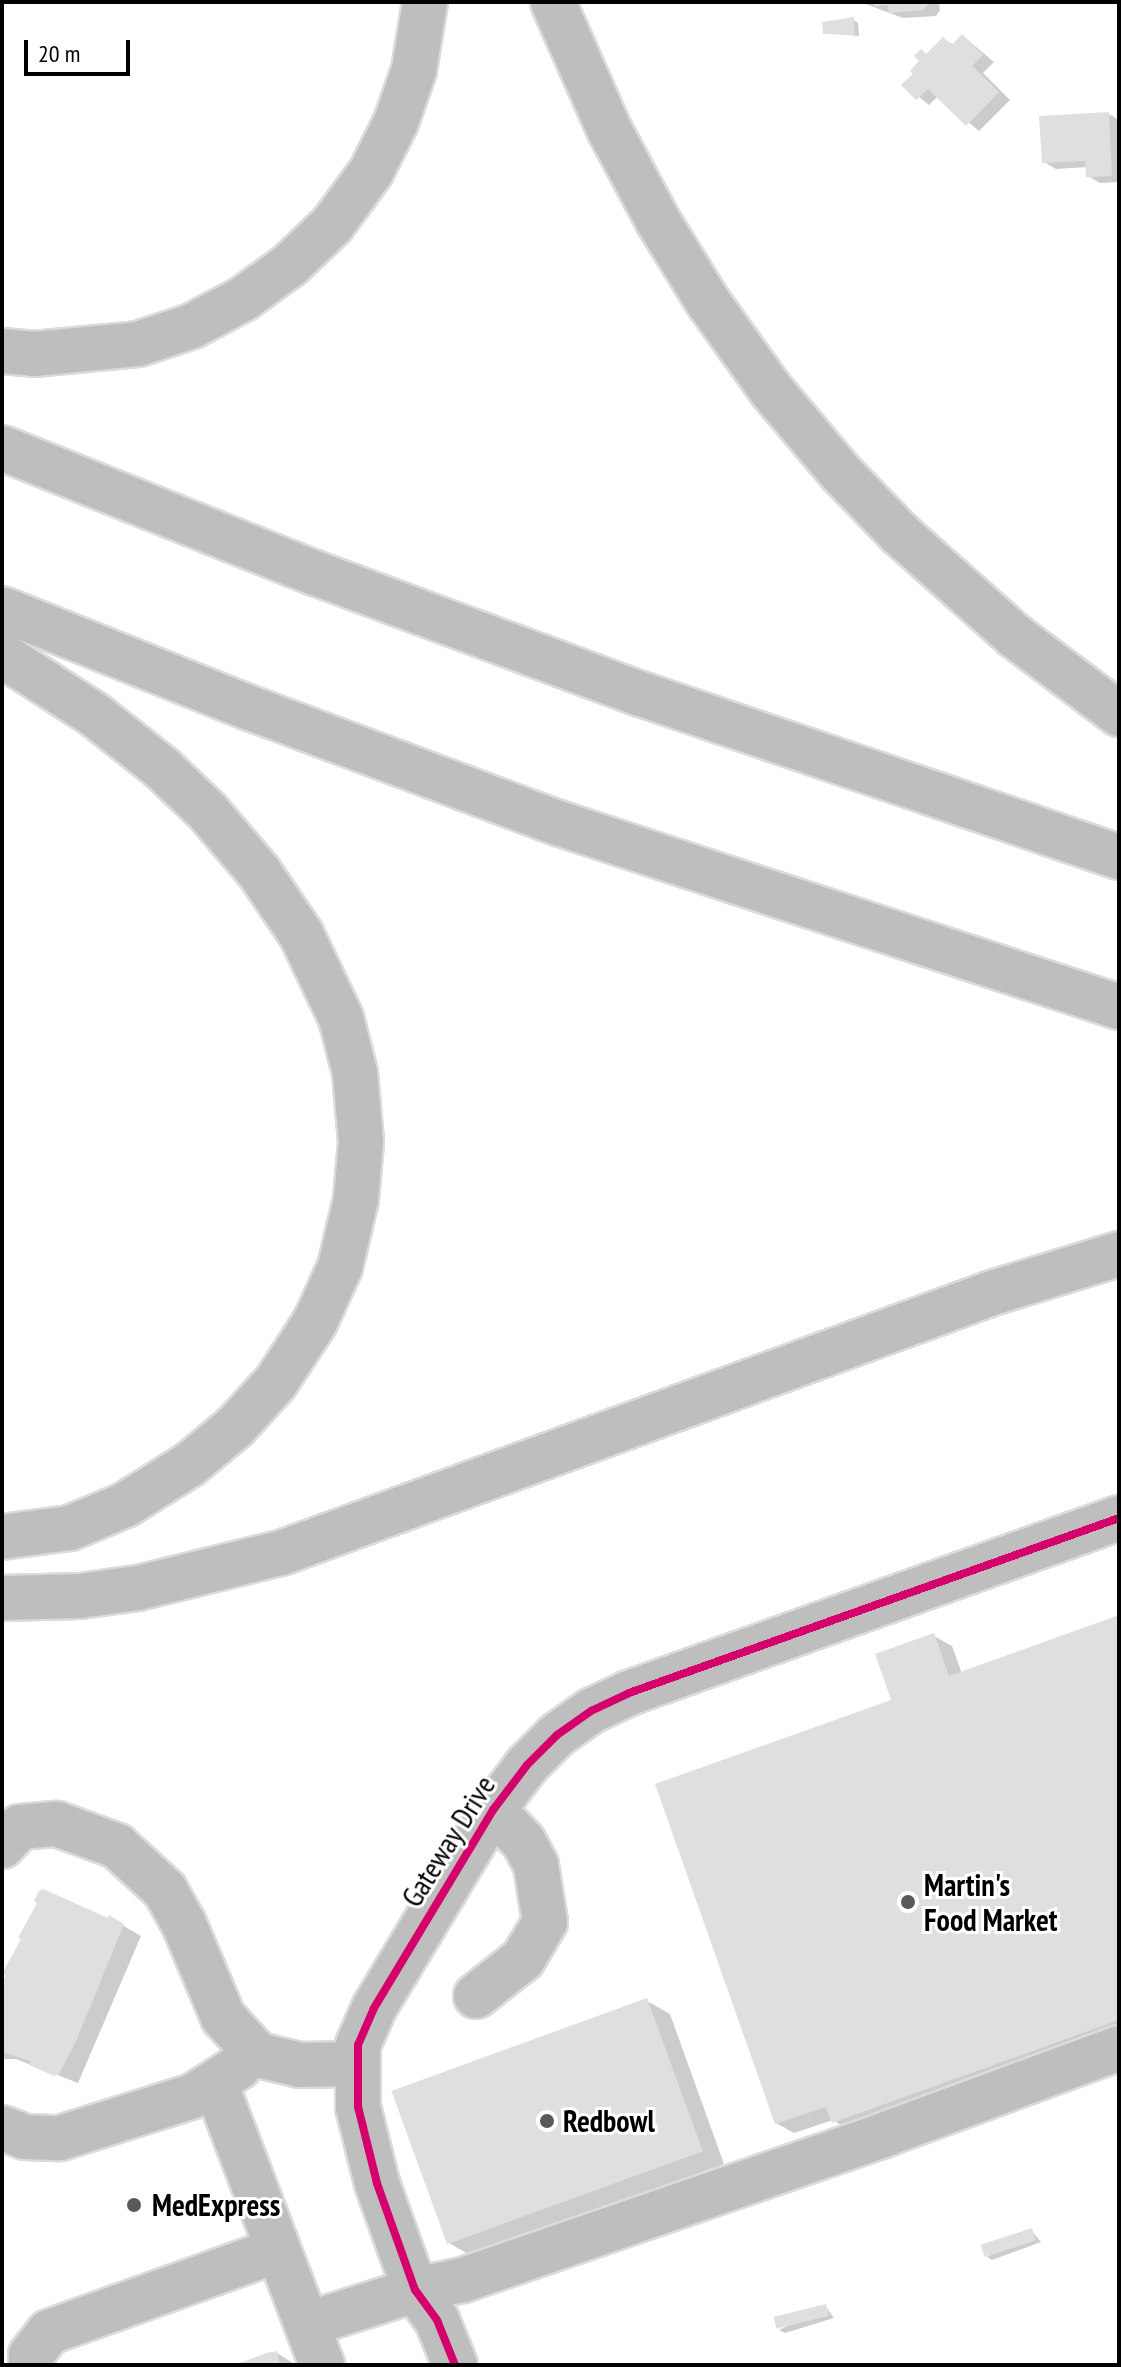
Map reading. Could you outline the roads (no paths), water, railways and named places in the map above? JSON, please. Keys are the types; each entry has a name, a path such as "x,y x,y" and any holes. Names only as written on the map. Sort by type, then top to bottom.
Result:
{"main road":[{"path":"2,351 34,354 138,344 192,326 243,299 290,265 332,225 378,159 396,122 414,70 425,2"},
{"path":"553,2 610,131 658,221 708,302 771,390 841,473 900,534 1015,636 1119,714"},
{"path":"2,448 315,573 626,688 1119,857"},
{"path":"2,609 250,708 558,823 1119,1007"},
{"path":"2,655 95,715 162,768 208,812 259,872 301,934 341,1018 355,1073 361,1142 356,1199 340,1267 315,1322 276,1382 235,1427 189,1465 149,1491 95,1519 12,1535"},
{"path":"2,1624 281,1553 995,1292 1119,1254"},
{"name":"Gateway Drive","path":"455,2365 437,2320 415,2290 363,2135 358,2107 358,2045 374,2008 493,1810 527,1765 557,1735 591,1711 629,1693 1119,1518"},
{"path":"2,1598 80,1596 138,1588"},
{"path":"476,1996 523,1959 545,1922 536,1865 523,1841 493,1810"},
{"path":"2,1846 20,1827 57,1824 117,1846 165,1890 184,1924 223,2017 258,2055 300,2065 357,2064"},
{"path":"308,2324 504,2266 1119,2048"},
{"path":"2,2128 25,2137 60,2138 193,2096 258,2055"},
{"path":"215,2083 322,2365"},
{"path":"31,2365 31,2355 49,2332 278,2250"},
{"name":"Gateway Drive","path":"415,2290 410,2330 423,2365"}],"place":[{"name":"Martin's Food Market","path":"908,1902"},
{"name":"Redbowl","path":"547,2121"},
{"name":"MedExpress","path":"134,2205"}]}
